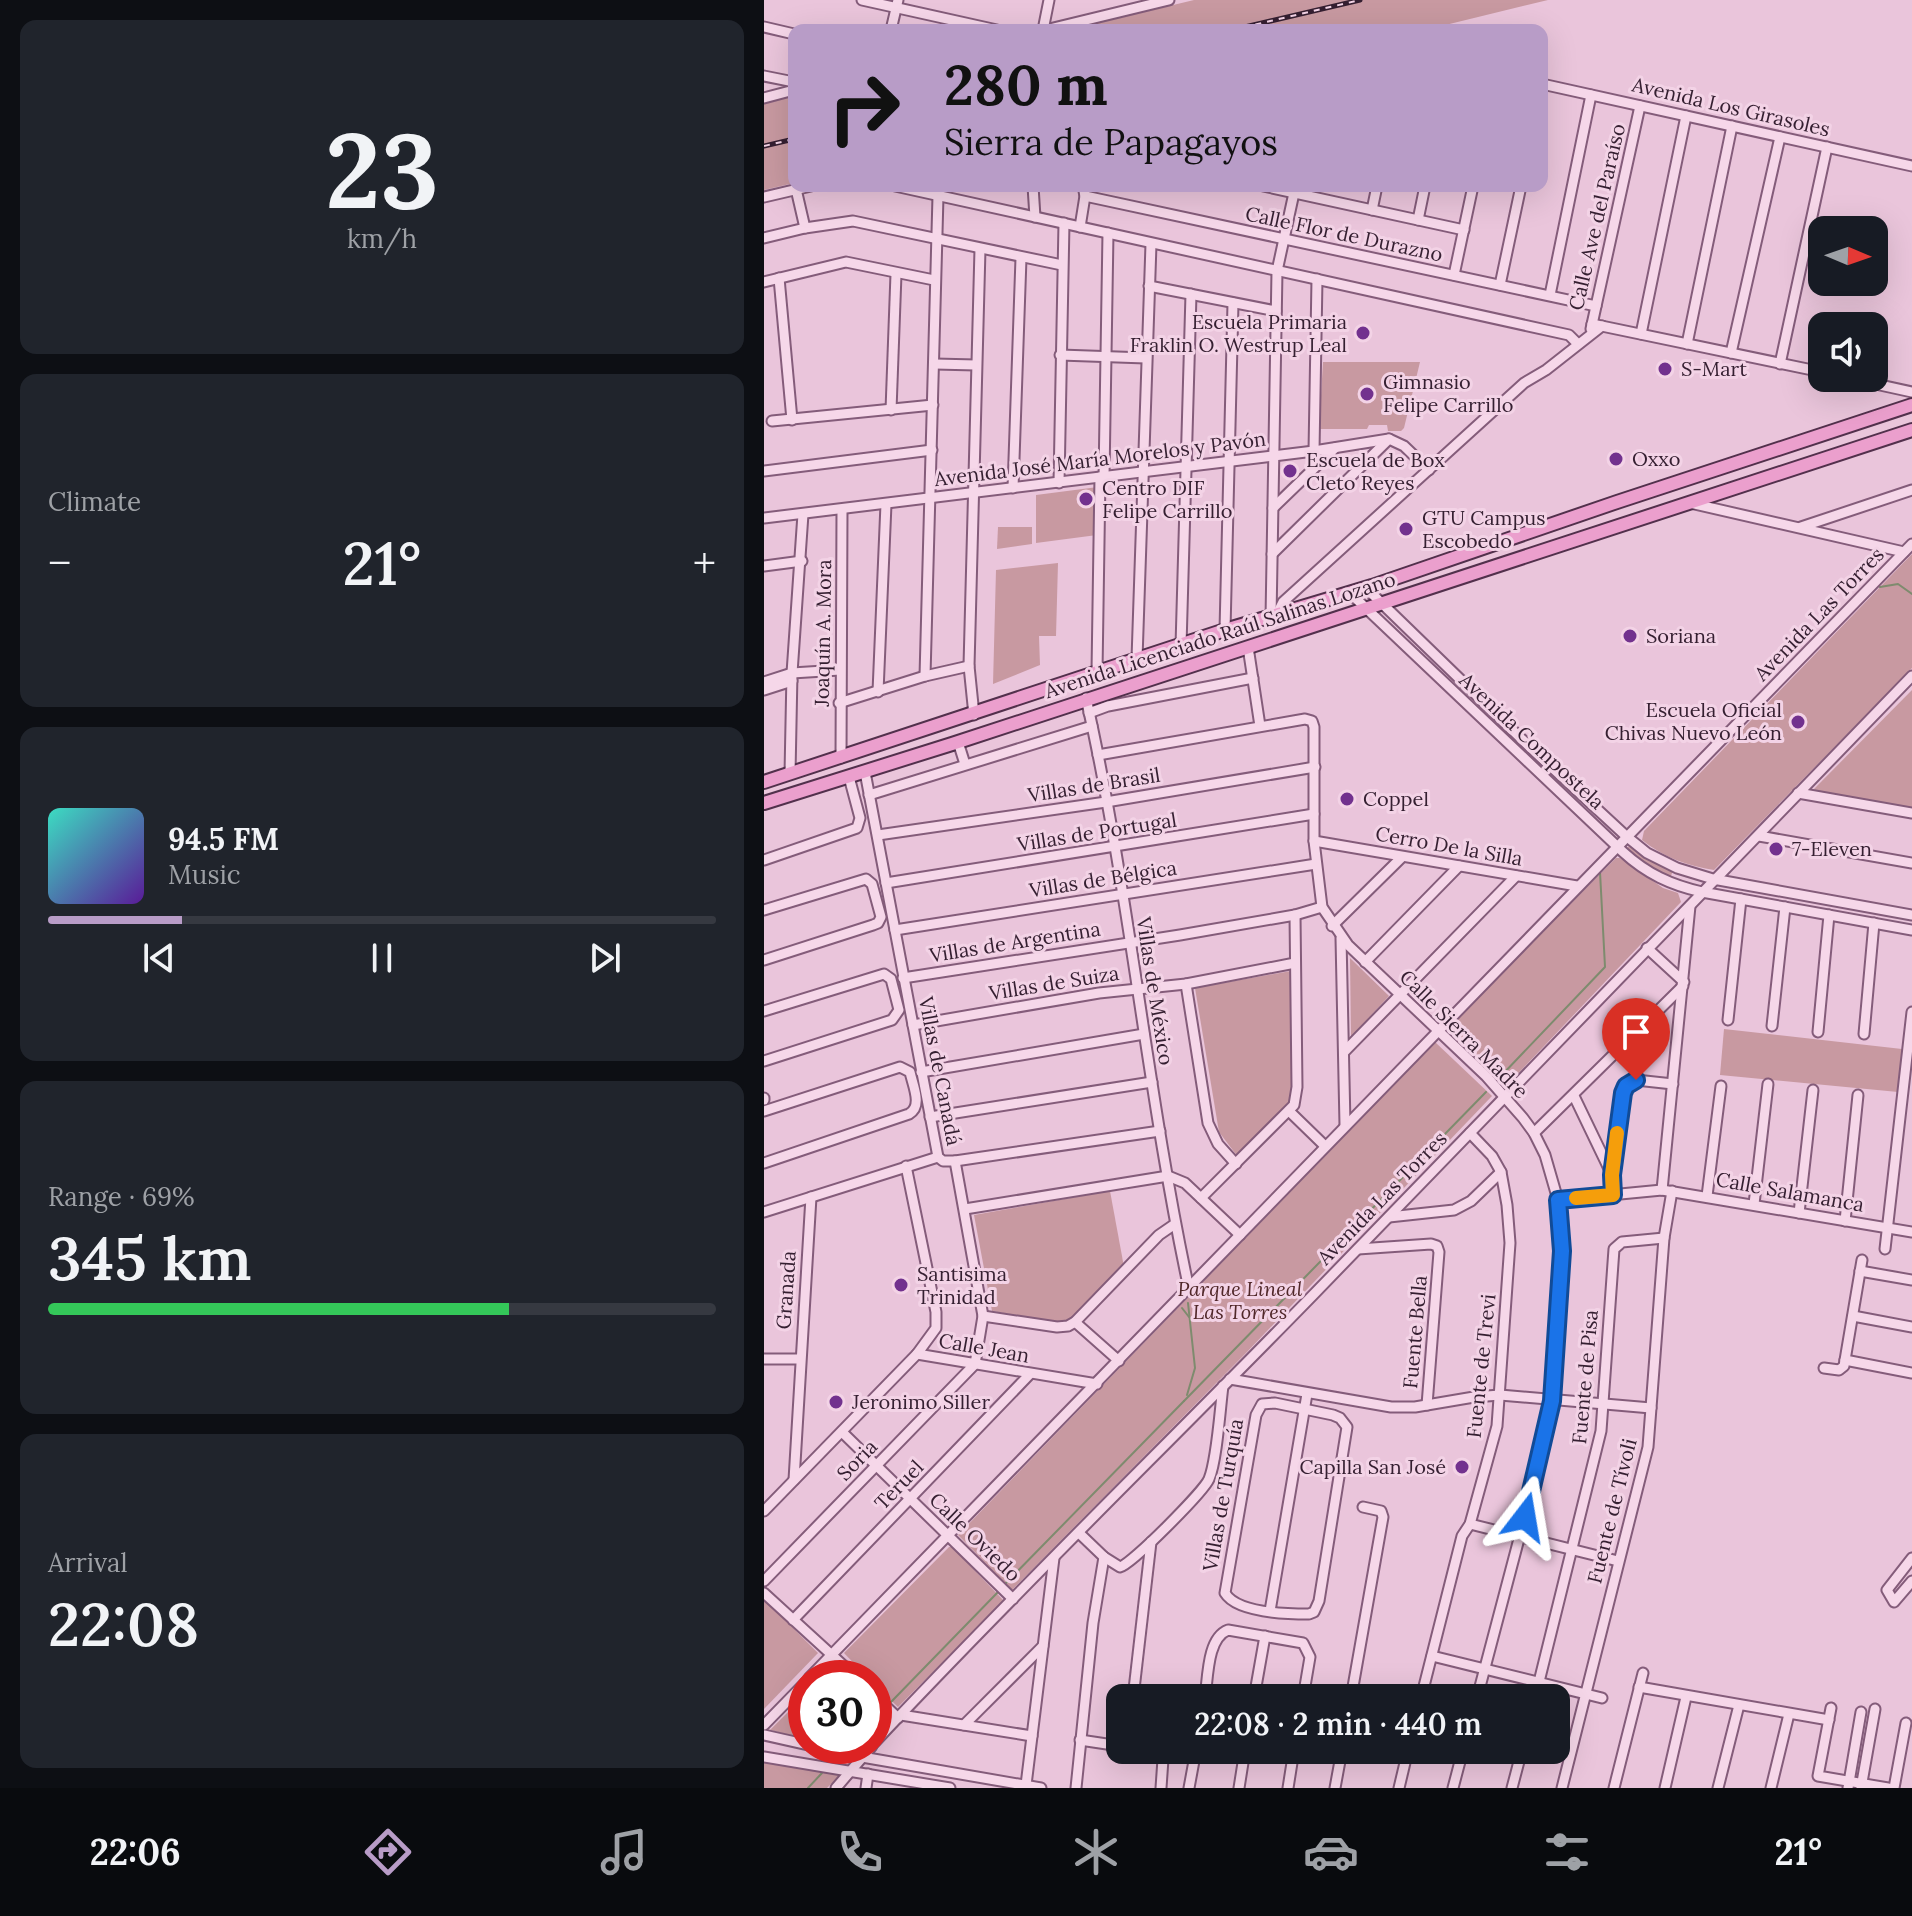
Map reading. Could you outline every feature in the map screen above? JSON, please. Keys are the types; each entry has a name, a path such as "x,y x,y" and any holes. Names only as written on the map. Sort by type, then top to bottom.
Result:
{"main road":[{"name":"Avenida Licenciado Raúl Salinas Lozano","path":"764,782 1225,630 1366,588 1912,405"},
{"path":"1882,439 1889,429 1912,421"},
{"path":"1882,439 1912,430"},
{"name":"Avenida Licenciado Raúl Salinas Lozano","path":"764,803 1381,605 1882,439"},
{"path":"1679,481 1687,503"}],"street":[{"path":"862,0 897,4 974,24"},
{"path":"1045,24 1049,0"},
{"path":"1069,24 1169,0"},
{"path":"892,24 897,4"},
{"path":"764,27 788,33"},
{"path":"764,76 788,81"},
{"name":"Avenida Los Girasoles","path":"1548,85 1912,166"},
{"path":"764,98 788,92"},
{"path":"1550,295 1591,95"},
{"name":"Calle Ave del Paraíso","path":"1578,344 1597,325 1596,306 1640,106"},
{"path":"1641,334 1686,116"},
{"path":"1687,344 1732,126"},
{"path":"1731,353 1780,137"},
{"path":"1780,364 1827,147"},
{"path":"764,197 788,191"},
{"path":"797,192 805,228"},
{"path":"921,192 1569,335 1578,344 1524,383 1283,602 1274,617"},
{"path":"1033,192 1035,217"},
{"path":"1080,227 1084,192"},
{"name":"Calle Flor de Durazno","path":"1088,192 1283,239 1596,306"},
{"path":"1290,192 1464,230"},
{"path":"1372,210 1376,192"},
{"path":"1418,220 1424,192"},
{"path":"1454,275 1472,192"},
{"path":"1500,285 1520,192"},
{"path":"1274,617 1272,554 1277,271 1294,193"},
{"path":"925,676 938,196"},
{"path":"764,238 853,221 1062,265"},
{"path":"1059,483 1064,223"},
{"path":"1097,672 1108,233"},
{"path":"1137,659 1151,244"},
{"path":"974,715 969,666 980,249"},
{"path":"1013,488 1021,258"},
{"path":"764,282 846,262 934,280"},
{"path":"891,410 896,274"},
{"path":"779,278 792,420"},
{"path":"1314,451 1317,279"},
{"path":"1149,286 1276,311"},
{"path":"1181,646 1191,294"},
{"path":"1225,630 1233,303"},
{"path":"1597,325 1808,369"},
{"path":"1060,355 1146,358"},
{"path":"935,364 976,365"},
{"path":"1888,387 1912,392"},
{"path":"772,421 933,405"},
{"path":"1272,554 1389,439 1404,446 1429,470"},
{"name":"Avenida José María Morelos y Pavón","path":"764,518 1314,451 1389,439"},
{"path":"1273,508 1335,448"},
{"path":"764,471 932,450"},
{"path":"1800,528 1912,490"},
{"path":"1687,503 1908,548"},
{"path":"878,692 886,504"},
{"name":"Joaquín A. Mora","path":"841,758 842,510"},
{"path":"790,774 792,677 803,514"},
{"name":"Avenida Las Torres","path":"826,1660 1908,548"},
{"path":"764,566 802,561"},
{"name":"Avenida Compostela","path":"1366,588 1531,748 1647,853 1713,879 1912,915"},
{"name":"Avenida Compostela","path":"1350,593 1617,846 1660,879 1702,892 1912,930"},
{"path":"1098,755 1260,726 1248,647"},
{"path":"839,703 925,676 969,666"},
{"path":"764,682 840,670"},
{"name":"Avenida Las Torres","path":"892,1724 1358,1249 1912,676"},
{"path":"764,690 792,677"},
{"path":"1089,713 1108,706 1253,678"},
{"path":"1462,700 1471,690"},
{"name":"Villas de México","path":"1086,698 1130,942 1175,1224 1189,1289"},
{"name":"Calle Sierra Madre","path":"1260,726 1310,719 1314,727 1314,841 1322,907 1341,938 1486,1076 1534,1133 1545,1155 1558,1200 1562,1251 1552,1401 1480,1684"},
{"path":"869,795 1092,726"},
{"path":"958,742 965,764"},
{"path":"1522,758 1531,748"},
{"name":"Villas de Brasil","path":"878,835 1106,802 1315,767"},
{"name":"Villas de Canadá","path":"865,772 938,1157 943,1161 955,1161 965,1209 983,1316 975,1364"},
{"path":"764,860 857,828 860,818 849,777"},
{"path":"1798,793 1912,813"},
{"name":"Villas de Portugal","path":"886,883 1314,814"},
{"path":"1759,836 1912,863"},
{"name":"Cerro De la Silla","path":"1314,841 1577,886"},
{"path":"1332,926 1402,857"},
{"name":"Villas de Bélgica","path":"895,930 1316,864"},
{"path":"1365,962 1459,866"},
{"path":"1345,1051 1516,876"},
{"path":"764,910 862,879 870,881 880,914 878,923 764,960"},
{"path":"1728,1020 1741,899"},
{"name":"Fuente de Tívoli","path":"1562,1788 1648,1447 1673,1084 1690,906"},
{"name":"Villas de Argentina","path":"903,978 1295,915 1322,907"},
{"path":"1772,1026 1785,907"},
{"path":"1201,1198 1294,1105 1297,1087 1295,915"},
{"path":"1818,1032 1829,915"},
{"path":"1864,1034 1874,923"},
{"path":"1341,938 1345,1125"},
{"path":"1534,1133 1683,984 1647,948"},
{"name":"Villas de Suiza","path":"913,1025 1137,988 1186,984 1295,963"},
{"path":"764,1011 879,975 887,975 891,979 899,1010 892,1020 764,1061"},
{"path":"1186,984 1208,1123 1218,1144 1236,1164"},
{"path":"1885,1249 1912,1012"},
{"path":"921,1072 1144,1034"},
{"path":"764,1111 904,1067 910,1072 917,1100 914,1111 764,1163"},
{"path":"1613,1195 1612,1175 1626,1086 1636,1080 1673,1084"},
{"path":"930,1117 1152,1082"},
{"path":"1754,1204 1768,1084"},
{"path":"1707,1196 1721,1086"},
{"path":"1799,1213 1813,1090"},
{"path":"1845,1221 1858,1095"},
{"path":"1574,1096 1612,1175"},
{"path":"1289,1111 1325,1146"},
{"path":"955,1161 1160,1131"},
{"path":"1389,1217 1454,1210 1463,1206 1501,1172 1492,1156 1470,1133"},
{"path":"764,1212 938,1157"},
{"name":"Calle Jean","path":"906,1166 937,1320 932,1337 917,1354"},
{"name":"Fuente de Trevi","path":"1425,1684 1462,1536 1470,1524 1497,1426 1510,1243 1501,1172"},
{"path":"965,1209 1168,1176 1180,1180 1240,1235"},
{"name":"Calle Salamanca","path":"1558,1200 1667,1190 1912,1232"},
{"name":"Granada","path":"794,1480 811,1197"},
{"path":"983,1316 1068,1326 1149,1245 1175,1224"},
{"name":"Fuente de Pisa","path":"1538,1683 1597,1453 1604,1405 1616,1246 1622,1242 1664,1238"},
{"name":"Fuente Bella","path":"1358,1249 1422,1243 1437,1246 1427,1405"},
{"path":"1824,1368 1841,1369 1845,1360 1862,1260"},
{"path":"1860,1271 1912,1280"},
{"path":"1853,1316 1912,1327"},
{"path":"1075,1322 1119,1361"},
{"path":"764,1511 917,1354"},
{"name":"Calle Jean","path":"917,1354 1097,1384"},
{"path":"764,1359 800,1359"},
{"path":"1845,1360 1912,1373"},
{"name":"Soria","path":"764,1581 975,1364"},
{"name":"Teruel","path":"793,1620 1030,1374"},
{"path":"1079,1533 1114,1565 1123,1567 1151,1542 1209,1478 1226,1382 1391,1407 1500,1395 1651,1408"},
{"path":"1270,1611 1307,1394"},
{"name":"Villas de Turquía","path":"1267,1403 1304,1409 1340,1418 1347,1427 1317,1608 1309,1614 1240,1606 1228,1599 1225,1593 1226,1578 1258,1408 1267,1403"},
{"name":"Calle Oviedo","path":"843,1433 1013,1599"},
{"path":"1354,1684 1383,1520 1378,1510 1363,1507"},
{"path":"1470,1524 1618,1561"},
{"path":"1135,1684 1151,1542"},
{"path":"1076,1788 1093,1623 1104,1557"},
{"path":"1026,1785 1054,1558"},
{"path":"1912,1558 1887,1590 1894,1602 1912,1581"},
{"path":"764,1593 837,1660"},
{"path":"1207,1684 1213,1646 1219,1634 1228,1630 1303,1643 1310,1657 1305,1684"},
{"path":"1256,1684 1265,1636"},
{"path":"964,1725 1043,1646"},
{"path":"1432,1656 1602,1698"},
{"path":"1614,1788 1643,1673"},
{"path":"1639,1687 1829,1720"},
{"path":"1665,1788 1686,1697"},
{"name":"Avenida Las Torres","path":"764,1725 788,1700"},
{"path":"1718,1788 1739,1705"},
{"path":"1831,1708 1818,1776 1848,1785 1888,1788"},
{"path":"1862,1786 1875,1709"},
{"path":"892,1710 899,1716 1032,1736"},
{"path":"1848,1785 1861,1712"},
{"path":"1771,1788 1789,1714"},
{"path":"1894,1788 1908,1731"},
{"path":"764,1735 788,1742"},
{"path":"1080,1740 1106,1744"},
{"path":"764,1757 950,1788"},
{"path":"892,1762 1041,1788"},
{"name":"Avenida Las Torres","path":"836,1788 857,1764"},
{"path":"1161,1788 1163,1764"},
{"path":"1189,1788 1193,1764"},
{"path":"1239,1788 1243,1764"},
{"path":"1288,1788 1292,1764"},
{"path":"1335,1788 1339,1764"},
{"path":"1399,1788 1405,1764"},
{"path":"1453,1788 1459,1764"},
{"path":"1512,1788 1518,1764"},
{"path":"866,1788 868,1774"}],"green space":[{"path":"1194,0 1548,0 1450,24 1094,24"},
{"path":"788,98 788,184 764,190 764,104"},
{"name":"Gimnasio Felipe Carrillo","path":"1323,362 1420,362 1404,428 1388,431 1387,425 1369,425 1367,429 1319,429"},
{"path":"1098,487 1097,535 1036,543 1036,495"},
{"path":"998,527 1032,527 1032,544 997,549"},
{"path":"1912,554 1912,668 1714,870 1676,860 1642,840 1644,831"},
{"path":"1058,563 1056,636 1039,636 1040,665 993,684 996,570"},
{"path":"1912,690 1912,809 1816,793 1814,789"},
{"path":"1629,846 1651,861 1673,870 1670,879 1626,849"},
{"path":"1616,858 1663,888 1678,893 1681,902 1509,1083 1505,1082 1449,1027"},
{"path":"1350,958 1389,996 1351,1037"},
{"path":"1291,971 1291,1102 1238,1157 1219,1132 1195,988"},
{"path":"1724,1029 1902,1049 1898,1092 1720,1075"},
{"name":"Parque Lineal Las Torres","path":"1435,1042 1492,1096 1246,1353 1012,1590 958,1535"},
{"path":"1110,1191 1124,1267 1068,1324 992,1311 974,1215"},
{"path":"949,1547 1004,1601 898,1707 892,1701 892,1660 851,1660 844,1653"},
{"path":"764,1599 818,1653 811,1660 788,1660 788,1684 764,1709"},
{"path":"788,1712 788,1734 770,1730"},
{"path":"764,1762 840,1775 827,1788 764,1788"}],"waterway":[{"path":"1880,587 1898,584 1912,594"},
{"path":"1501,1076 1605,967 1600,872"},
{"path":"1184,1401 1486,1092"},
{"path":"1187,1395 1195,1368 1188,1303"},
{"path":"1182,1308 1189,1317"},
{"path":"1006,1583 1184,1401"},
{"path":"892,1701 998,1592"},
{"path":"808,1788 822,1773"}],"railway":[{"path":"1258,24 1360,0"},
{"path":"764,146 788,140"}],"slow traffic":[{"path":"1576,1198 1613,1195 1617,1133"}],"place":[{"name":"Escuela Primaria Fraklin O. Westrup Leal","path":"1363,333"},
{"name":"S-Mart","path":"1665,369"},
{"name":"Gimnasio Felipe Carrillo","path":"1367,394"},
{"name":"Oxxo","path":"1616,459"},
{"name":"Escuela de Box Cleto Reyes","path":"1290,471"},
{"name":"Centro DIF Felipe Carrillo","path":"1086,499"},
{"name":"GTU Campus Escobedo","path":"1406,529"},
{"name":"Soriana","path":"1630,636"},
{"name":"Escuela Oficial Chivas Nuevo León","path":"1798,722"},
{"name":"Coppel","path":"1347,799"},
{"name":"7-Eleven","path":"1776,849"},
{"name":"Santisima Trinidad","path":"901,1285"},
{"name":"Jeronimo Siller","path":"836,1402"},
{"name":"Capilla San José","path":"1462,1467"}],"route":[{"path":"1525,1517 1552,1401 1562,1251 1558,1200 1613,1195 1612,1175 1623,1093 1626,1086 1636,1080"}]}
